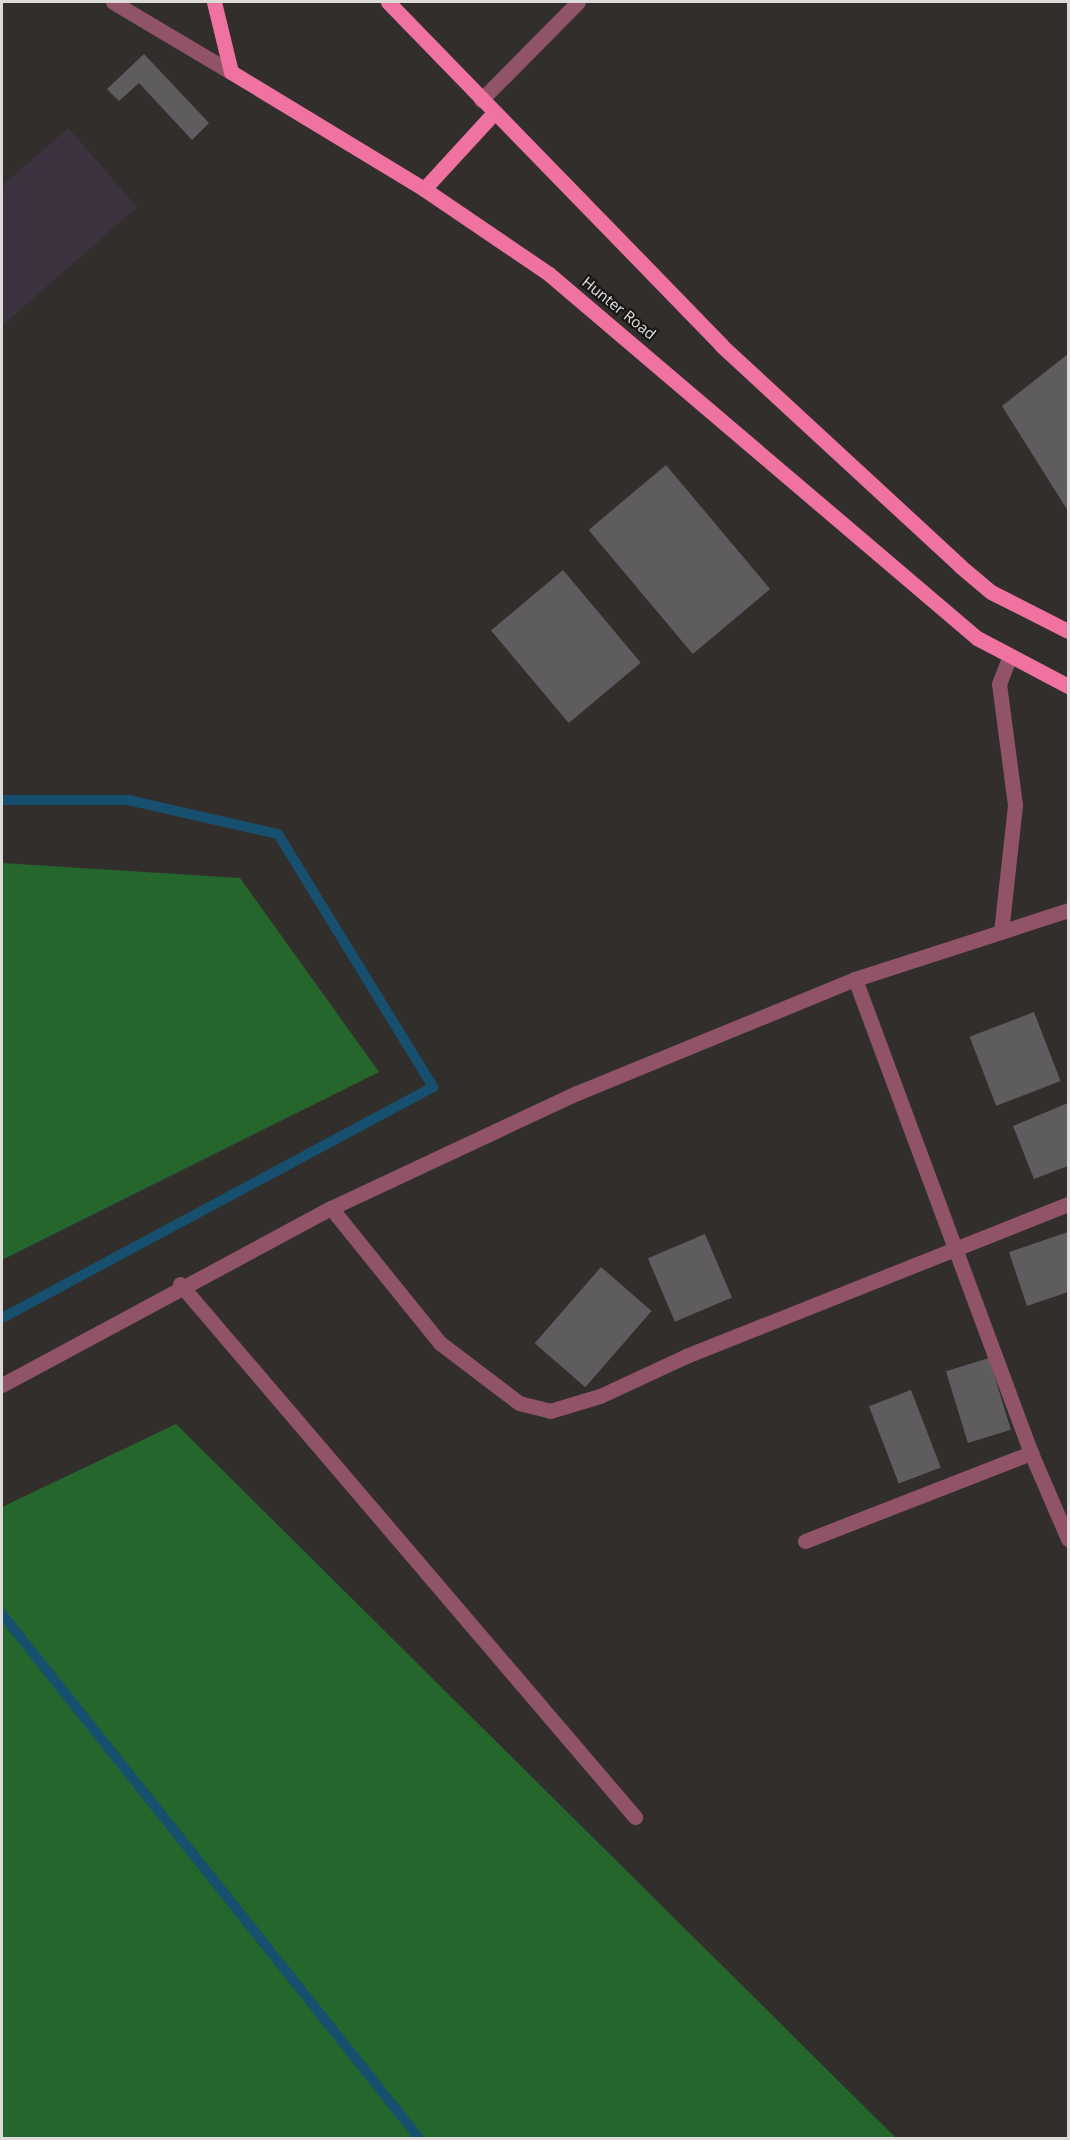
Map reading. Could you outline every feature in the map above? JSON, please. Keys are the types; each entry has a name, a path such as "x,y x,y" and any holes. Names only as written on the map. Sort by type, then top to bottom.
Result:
{"main road":[{"path":"214,2 231,72"},
{"path":"388,2 722,346 991,592 1068,631"},
{"name":"Hunter Road","path":"231,72 424,189 549,274 681,381 936,605 1010,656 1068,686"},
{"path":"424,189 494,113"}],"street":[{"name":"Hunter Road","path":"113,2 231,72"},
{"path":"481,100 578,2"},
{"path":"1001,932 1015,805 999,684 1010,656"},
{"path":"2,1385 180,1284 331,1208 577,1093 855,979 1068,910"},
{"path":"855,979 959,1248 1031,1454 1068,1539"},
{"path":"331,1208 440,1343 519,1402 550,1411 600,1396 686,1356 1068,1204"},
{"path":"180,1284 636,1816"},
{"path":"805,1541 1031,1454"}],"shaded area":[{"path":"68,128 137,207 2,326 2,186"}],"green space":[{"path":"2,863 240,878 379,1072 2,1260"},
{"path":"176,1424 896,2138 2,2138 2,1507"}],"building":[{"path":"144,54 209,123 192,140 139,83 119,101 107,89"},
{"path":"1068,354 1068,511 1002,406"},
{"path":"666,465 770,589 693,654 589,530"},
{"path":"563,570 641,663 569,723 491,630"},
{"path":"1034,1012 1061,1081 996,1106 970,1037"},
{"path":"1068,1103 1068,1166 1034,1179 1013,1126"},
{"path":"1068,1232 1068,1292 1027,1306 1009,1252"},
{"path":"705,1234 732,1298 675,1322 648,1258"},
{"path":"601,1267 652,1311 585,1387 535,1343"},
{"path":"989,1358 1011,1430 968,1443 946,1371"},
{"path":"911,1390 941,1467 899,1484 869,1406"}],"waterway":[{"path":"2,800 128,800 278,834 433,1087 2,1318"},
{"path":"2,1614 419,2138"}]}
